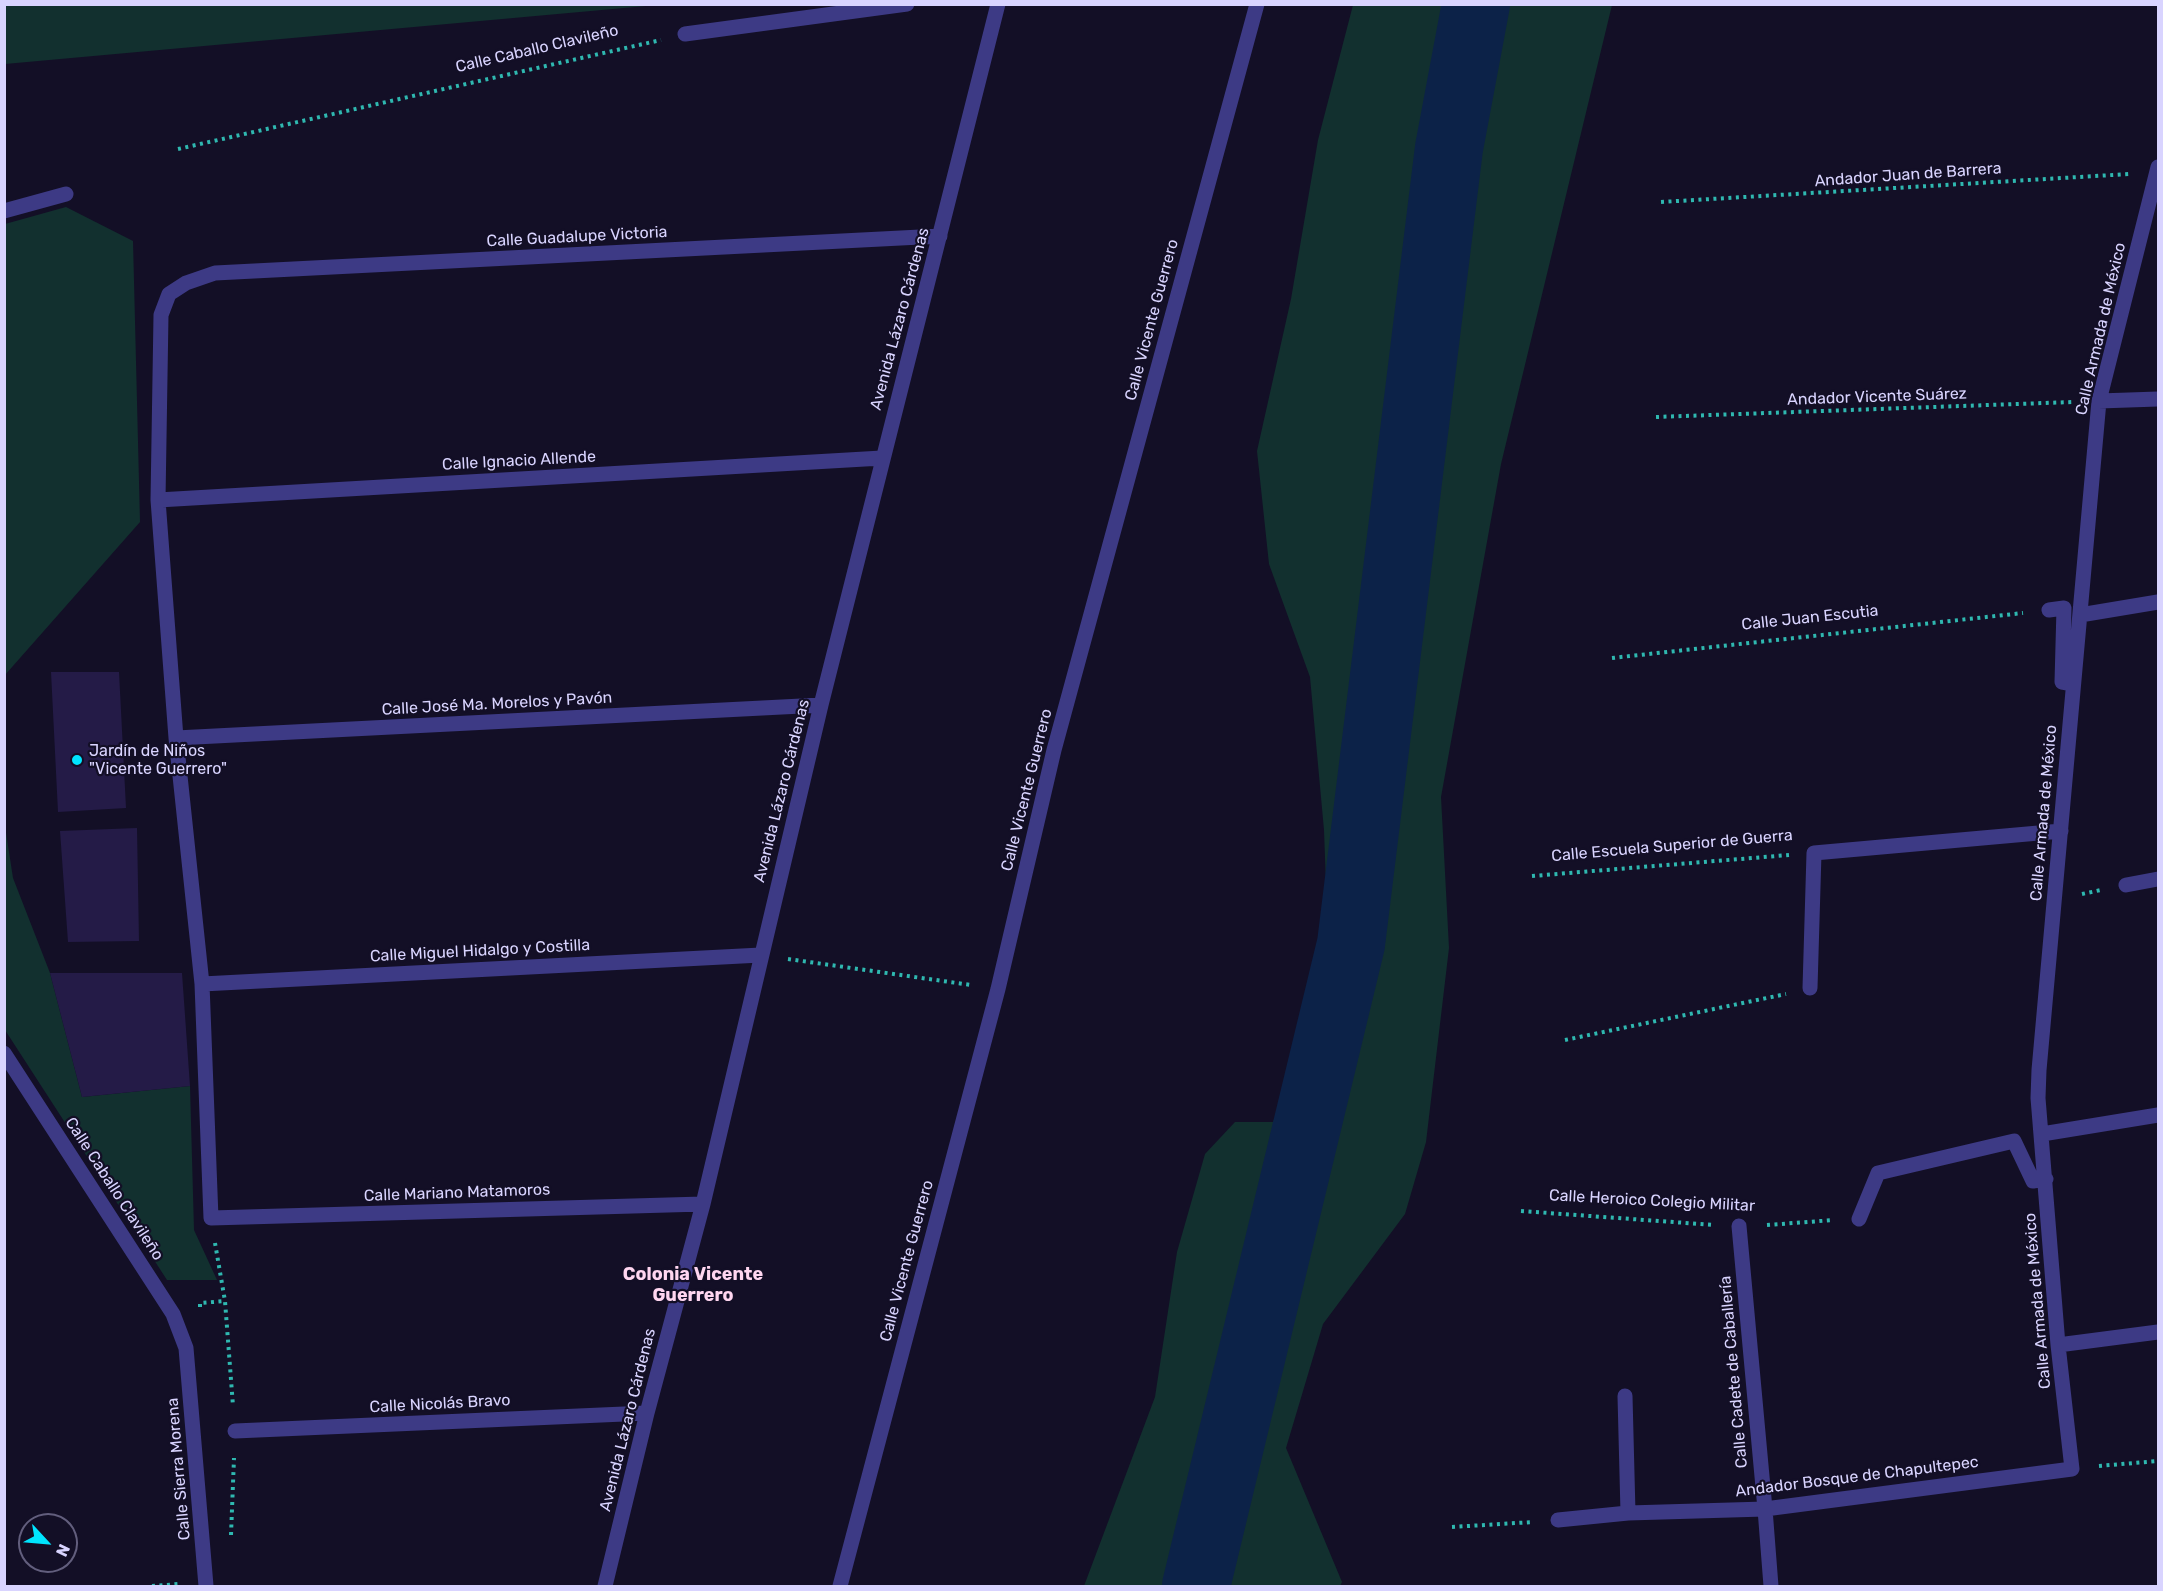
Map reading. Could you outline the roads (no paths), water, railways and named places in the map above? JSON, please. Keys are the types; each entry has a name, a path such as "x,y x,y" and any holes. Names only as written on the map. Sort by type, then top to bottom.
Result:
{"street":[{"path":"685,34 907,4"},
{"name":"Avenida Lázaro Cárdenas","path":"605,1587 647,1413 703,1204 882,458 998,4"},
{"name":"Calle Vicente Guerrero","path":"840,1587 998,989 1054,750 1257,4"},
{"name":"Calle Armada de México","path":"2072,1469 2058,1345 2038,1098 2038,1070 2099,401 2158,170"},
{"path":"4,211 66,194"},
{"name":"Calle Guadalupe Victoria","path":"211,1218 202,984 176,738 158,500 161,315 169,294 186,282 215,273 940,236"},
{"path":"2099,401 2158,399"},
{"name":"Calle Ignacio Allende","path":"158,500 882,458"},
{"path":"2080,615 2158,602"},
{"path":"2049,610 2064,608 2062,682 2073,684"},
{"name":"Calle José Ma. Morelos y Pavón","path":"176,738 821,705"},
{"name":"Calle Escuela Superior de Guerra","path":"1810,988 1814,853 2061,831"},
{"path":"2126,885 2158,879"},
{"name":"Calle Miguel Hidalgo y Costilla","path":"202,984 761,955"},
{"name":"Calle Caballo Clavileño","path":"4,1053 173,1314 186,1348"},
{"path":"2042,1134 2158,1115"},
{"path":"1859,1219 1878,1173 2014,1141 2033,1180 2046,1179"},
{"name":"Calle Mariano Matamoros","path":"211,1218 703,1204"},
{"name":"Calle Cadete de Caballería","path":"1739,1226 1771,1587"},
{"path":"2058,1345 2158,1332"},
{"name":"Calle Sierra Morena","path":"186,1348 207,1587"},
{"path":"1625,1396 1628,1513"},
{"name":"Calle Nicolás Bravo","path":"235,1431 647,1413"},
{"name":"Andador Bosque de Chapultepec","path":"1558,1520 1628,1513 1765,1509 2072,1469"}],"waterway":[{"path":"1196,1586 1351,944 1449,148 1476,4"}],"place":[{"name":"Jardín de Niños \"Vicente Guerrero\"","path":"77,760"}],"district":[{"name":"Colonia Vicente Guerrero","path":"693,1285"}]}
